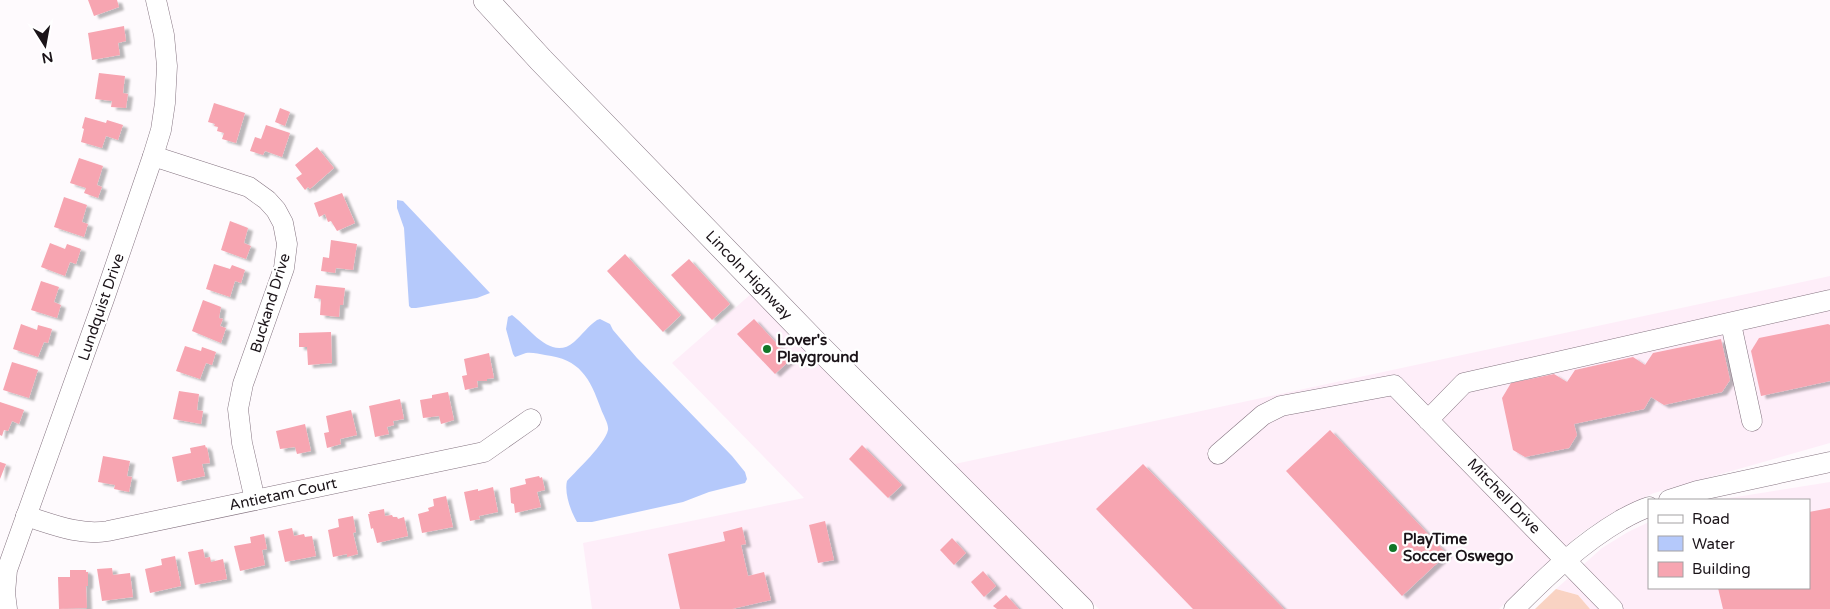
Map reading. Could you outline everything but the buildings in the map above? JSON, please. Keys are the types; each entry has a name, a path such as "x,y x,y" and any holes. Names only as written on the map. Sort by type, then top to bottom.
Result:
{"main road":[{"name":"Lincoln Highway","path":"486,0 541,60 817,345 1081,609"}],"street":[{"name":"Lundquist Drive","path":"7,609 5,593 7,570 154,156 161,130 167,66 164,35 156,0"},
{"name":"Buckand Drive","path":"154,156 249,187 267,200 276,210 283,223 287,244 284,268 243,384 238,409 242,443 255,500"},
{"path":"1428,420 1464,383 1731,324 1830,300"},
{"path":"1731,324 1752,421"},
{"name":"Mitchell Drive","path":"1218,454 1263,415 1281,406 1394,384 1613,609"},
{"name":"Antietam Court","path":"26,516 77,531 101,532 484,452 531,418"},
{"path":"1672,499 1697,491 1830,462"},
{"path":"1514,609 1565,559 1604,530 1641,509 1648,507"}],"shaded area":[{"path":"1830,276 1830,443 1654,493 1617,510 1581,533 1499,609 1099,609 950,465"},
{"path":"751,294 1063,609 592,609 583,543 804,498 672,363"},
{"path":"1830,482 1830,609 1590,609 1578,595 1556,589 1602,548 1648,522 1648,589 1810,589 1810,499 1723,499"},
{"path":"1556,589 1578,595 1590,609 1535,609"}],"water":[{"path":"397,200 403,201 490,293 477,298 416,308 409,306 404,228 397,208"},
{"path":"512,315 541,341 557,348 565,347 574,342 597,320 600,319 610,324 637,358 732,456 745,472 747,479 745,483 709,492 683,502 592,522 577,522 572,513 566,491 567,481 602,442 606,436 608,425 588,379 575,366 557,357 536,353 526,353 515,357 506,329 508,317"}],"place":[{"name":"Lover's Playground","path":"767,349"},
{"name":"PlayTime Soccer Oswego","path":"1393,548"}]}
